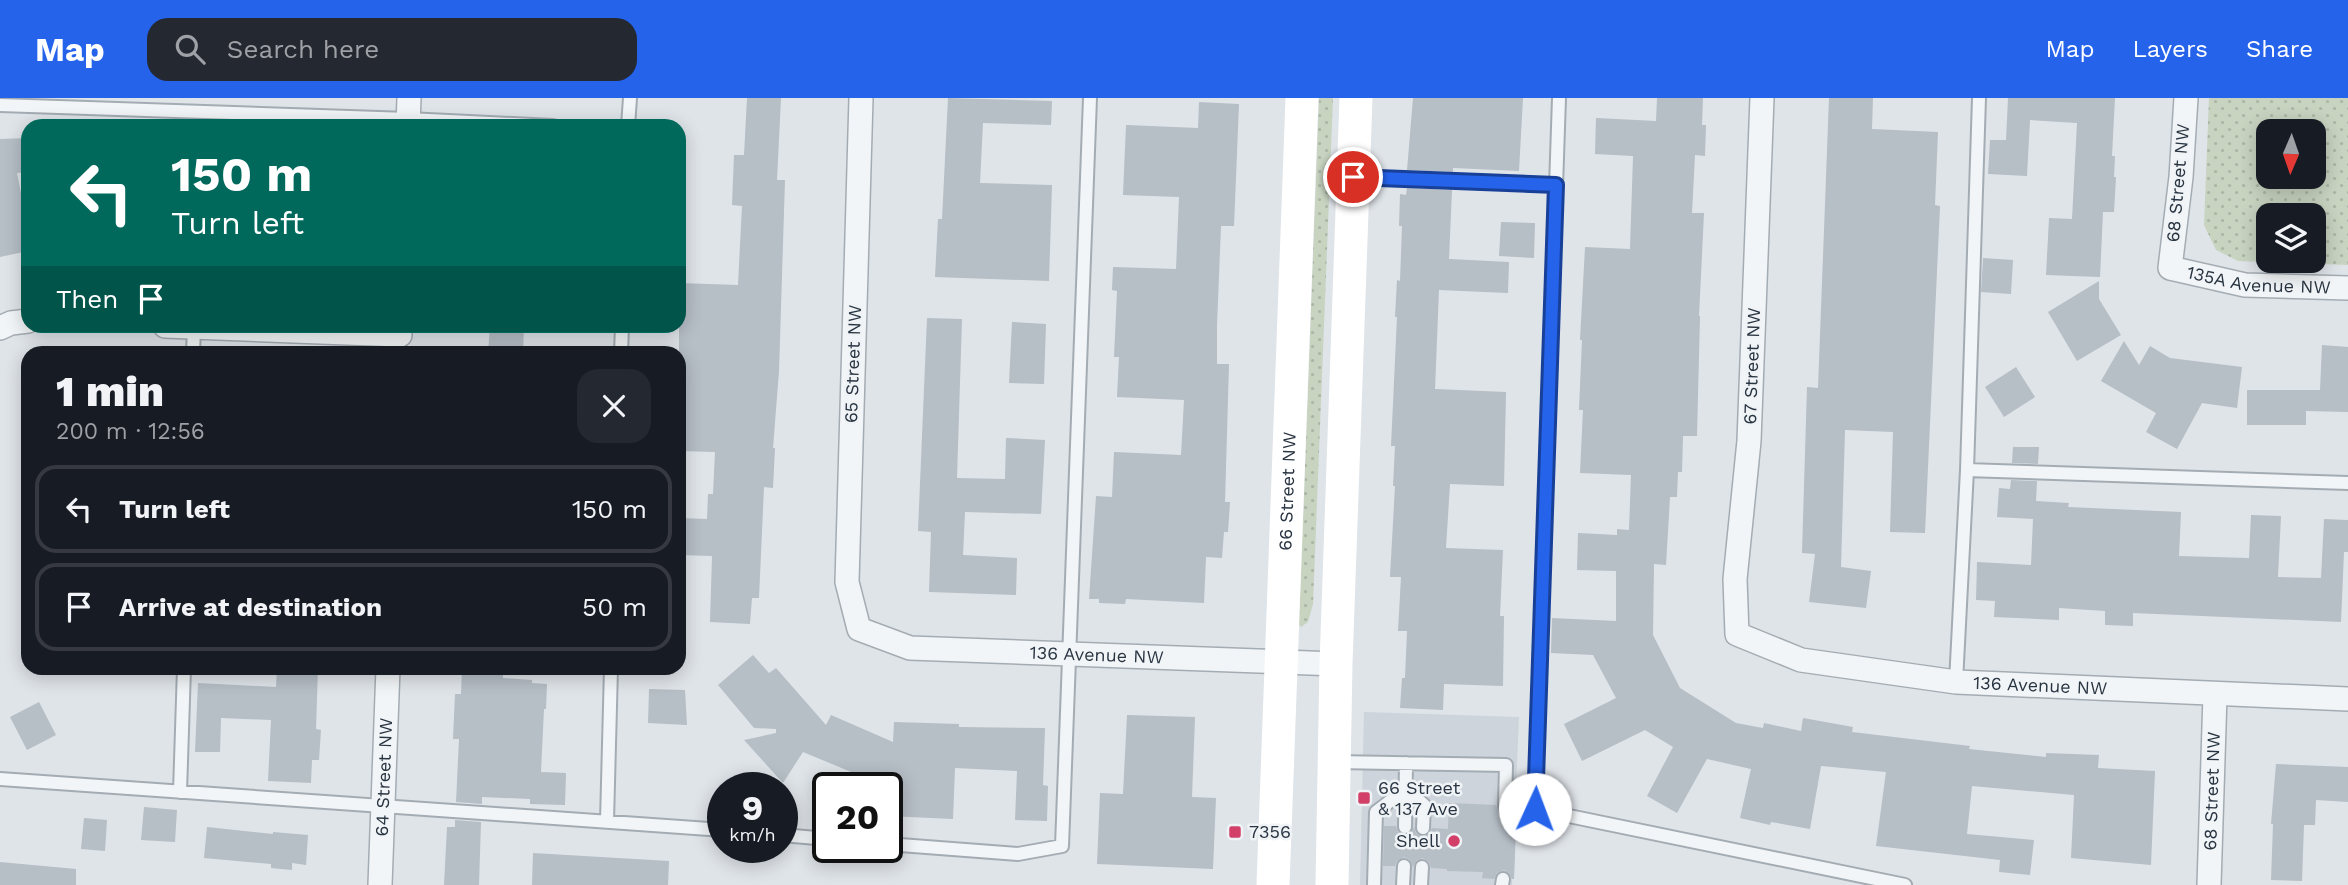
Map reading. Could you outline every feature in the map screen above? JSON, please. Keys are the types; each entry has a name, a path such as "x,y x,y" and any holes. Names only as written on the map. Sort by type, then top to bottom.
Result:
{"main road":[{"name":"66 Street NW","path":"1273,885 1302,98"},
{"path":"1332,885 1336,664 1356,98"}],"street":[{"name":"65 Street NW","path":"859,629 847,582 861,98"},
{"name":"67 Street NW","path":"1737,634 1735,579 1749,441 1762,98"},
{"name":"68 Street NW","path":"2170,268 2181,177 2186,98"},
{"name":"135A Avenue NW","path":"2170,268 2245,285 2348,288"},
{"path":"0,328 21,322"},
{"path":"306,333 400,338"},
{"name":"136 Avenue NW","path":"859,629 910,648 1336,664"},
{"name":"136 Avenue NW","path":"1737,634 1801,660 1956,682 2348,699"},
{"name":"64 Street NW","path":"380,885 388,675"},
{"name":"68 Street NW","path":"2209,885 2215,695"}],"lane":[{"path":"628,119 630,98"},
{"path":"903,845 1018,854 1062,846 1090,98"},
{"path":"1559,98 1535,809 1905,885"},
{"path":"1956,682 1967,470 1979,98"},
{"path":"0,105 408,114 468,119"},
{"path":"1353,177 1556,185"},
{"path":"1967,470 2348,483"},
{"path":"180,792 184,675"},
{"path":"607,821 611,675"},
{"path":"1335,762 1506,765 1505,806"},
{"path":"1405,827 1406,763"},
{"path":"0,779 707,829"},
{"path":"1406,789 1424,805 1423,828"},
{"path":"1374,885 1376,812 1406,789"},
{"path":"1403,885 1404,866"},
{"path":"1421,885 1422,867"}],"shaded area":[{"path":"1364,712 1519,717 1512,885 1360,885"}],"green space":[{"path":"1319,98 1333,98 1313,604 1308,622 1301,627 1299,624"},
{"path":"2209,98 2348,98 2348,265 2326,264 2326,203 2256,203 2256,262 2238,261 2216,250 2204,225"}],"building":[{"path":"747,98 781,98 777,180 785,180 773,488 764,487 759,598 752,598 750,624 710,622 712,556 686,555 686,518 707,519 708,494 713,494 715,452 686,451 686,346 679,346 679,333 686,333 686,283 738,285 742,206 732,205 734,155 744,155"},
{"path":"948,98 1052,101 1051,125 983,123 980,183 1052,185 1049,281 935,277 938,219 942,219"},
{"path":"1413,98 1523,98 1519,171 1453,168 1453,172 1407,170"},
{"path":"1657,98 1703,98 1702,125 1706,125 1705,156 1695,155 1692,213 1704,213 1697,436 1683,436 1682,472 1678,472 1677,497 1670,497 1666,565 1654,564 1653,635 1680,688 1736,723 1763,728 1764,723 1801,731 1803,718 1853,727 1852,732 1970,746 1969,749 2046,757 2046,753 2099,755 2098,768 2155,771 2151,865 2071,858 2074,795 1972,786 1967,834 2034,840 2030,875 1999,872 2000,860 1876,846 1886,772 1821,766 1810,829 1771,822 1770,825 1740,818 1751,769 1707,759 1677,813 1647,796 1673,747 1645,730 1582,761 1564,724 1616,698 1593,655 1551,653 1552,618 1616,621 1616,571 1577,570 1578,533 1617,535 1617,529 1629,530 1631,475 1580,473 1583,410 1579,410 1580,340 1585,247 1630,249 1633,156 1595,154 1596,118 1656,121"},
{"path":"1829,98 1873,98 1872,129 1938,132 1935,205 1940,206 1925,533 1890,532 1893,432 1845,430 1841,567 1871,571 1866,608 1809,602 1815,554 1802,553 1807,387 1818,388"},
{"path":"2008,98 2115,98 2112,156 2115,156 2116,177 2114,212 2103,212 2100,277 2046,275 2049,218 2072,219 2077,123 2030,120 2027,176 1988,174 1990,140 2006,140"},
{"path":"1199,102 1239,104 1234,226 1221,226 1217,325 1217,364 1229,364 1225,502 1230,502 1228,532 1224,532 1222,558 1206,557 1204,603 1126,599 1125,604 1099,603 1099,599 1089,599 1096,496 1112,497 1114,452 1181,455 1184,400 1117,397 1119,357 1114,357 1117,291 1112,290 1113,267 1176,269 1179,197 1123,195 1126,125 1198,128"},
{"path":"21,138 21,173 17,173 21,193 21,252 0,257 0,139"},
{"path":"1407,188 1452,190 1449,259 1509,262 1508,293 1439,290 1435,389 1506,392 1504,486 1450,484 1446,548 1503,550 1500,616 1504,616 1503,686 1444,684 1443,710 1400,708 1402,678 1405,678 1407,631 1398,631 1401,577 1390,577 1395,486 1395,446 1391,446 1395,317 1397,280 1400,281 1402,226 1399,226 1400,194 1406,195"},
{"path":"1501,222 1535,223 1534,258 1499,256"},
{"path":"1983,258 2013,260 2011,294 1981,292"},
{"path":"2099,281 2099,299 2121,335 2077,361 2048,312"},
{"path":"927,318 962,319 957,478 1005,479 1006,438 1045,440 1041,514 965,512 963,555 1017,558 1016,595 929,592 931,532 918,531"},
{"path":"1012,322 1046,324 1044,384 1009,383"},
{"path":"490,333 524,333 523,346 489,346"},
{"path":"2124,341 2139,365 2150,346 2170,358 2242,367 2237,408 2202,403 2177,449 2146,432 2156,413 2101,381"},
{"path":"2322,345 2348,347 2348,412 2306,411 2306,425 2247,425 2247,390 2320,390"},
{"path":"2016,367 2035,397 2004,417 1985,387"},
{"path":"2013,447 2039,447 2038,464 2012,463"},
{"path":"2011,480 2037,481 2036,501 2069,503 2068,507 2181,512 2179,556 2249,558 2251,515 2281,516 2278,577 2321,578 2324,519 2348,520 2348,552 2344,552 2341,622 2133,613 2133,626 2105,625 2105,611 2059,608 2059,620 1994,617 1995,601 1976,600 1977,562 2031,565 2033,519 1997,517 1999,488 2010,489"},
{"path":"753,655 769,673 776,668 826,725 831,715 893,742 894,722 959,724 959,727 1045,728 1043,785 1048,786 1047,821 1015,820 1017,771 955,768 953,819 903,817 903,772 851,772 803,752 790,772 773,772 744,740 776,733 776,729 754,728 718,685"},
{"path":"277,675 318,675 316,729 321,730 319,760 312,760 311,783 268,781 271,720 221,718 220,752 195,752 198,683 276,687"},
{"path":"462,675 503,675 503,678 547,684 541,772 566,773 565,805 530,804 530,799 482,797 482,804 456,802 459,739 453,739 455,694 461,694"},
{"path":"649,689 685,690 687,725 648,723"},
{"path":"39,702 56,735 27,750 10,717"},
{"path":"1127,715 1195,717 1192,797 1216,798 1213,869 1097,864 1100,793 1123,794"},
{"path":"2276,764 2348,767 2348,802 2316,800 2315,825 2304,825 2302,881 2271,880 2271,824"},
{"path":"1449,803 1496,805 1498,811 1504,815 1517,806 1514,879 1504,870 1497,873 1494,879 1482,878 1483,872 1431,868 1429,862 1423,858 1417,860 1413,867 1409,859 1404,857 1397,861 1395,866 1383,866 1384,826 1396,826 1398,832 1404,836 1410,834 1414,827 1416,833 1422,837 1428,835 1432,828 1448,829"},
{"path":"144,807 177,810 175,842 141,840"},
{"path":"84,818 107,820 105,851 81,849"},
{"path":"455,820 481,822 479,885 444,885 447,827 455,827"},
{"path":"207,827 308,835 306,865 292,863 292,870 271,868 271,864 204,858"},
{"path":"533,853 669,861 668,885 532,885"},
{"path":"0,862 76,869 76,885 0,885"}],"place":[{"name":"66 Street & 137 Ave","path":"1364,798"},
{"name":"7356","path":"1235,832"},
{"name":"Shell","path":"1454,841"}],"route":[{"path":"1353,177 1556,185 1535,809"}]}
